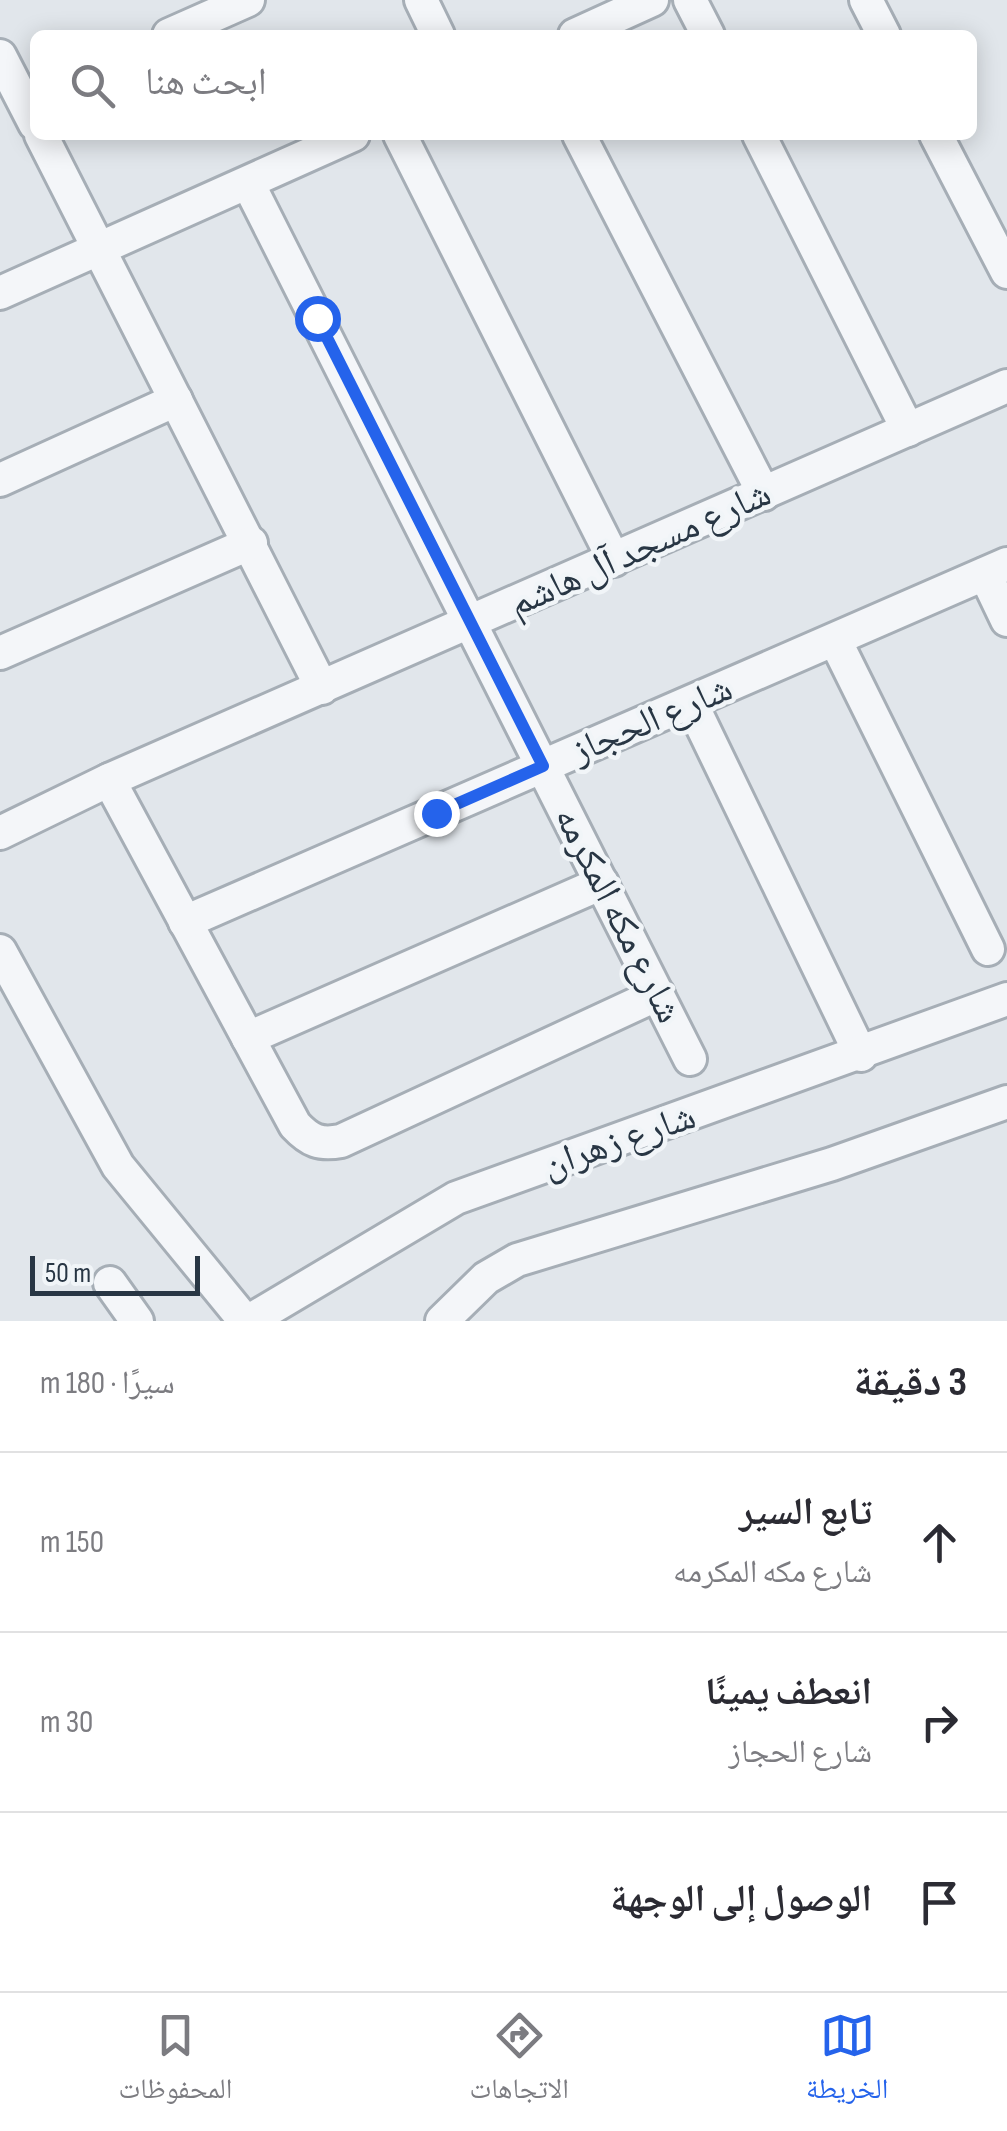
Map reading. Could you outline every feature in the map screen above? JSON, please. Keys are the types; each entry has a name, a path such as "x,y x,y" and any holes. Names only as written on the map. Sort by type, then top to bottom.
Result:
{"street":[{"path":"180,30 248,0"},
{"path":"420,0 435,30"},
{"path":"581,30 604,10 652,0"},
{"path":"690,0 705,30"},
{"path":"866,0 881,30"},
{"path":"0,56 23,107"},
{"path":"44,140 322,688"},
{"path":"0,293 341,140"},
{"path":"403,140 614,560"},
{"path":"582,140 764,494"},
{"path":"762,140 908,430"},
{"path":"939,140 1007,272"},
{"name":"شارع مكه المكرمه","path":"248,182 690,1059"},
{"name":"شارع مسجد آل هاشم","path":"0,833 108,780 1007,386"},
{"path":"0,480 176,400"},
{"path":"0,653 251,544"},
{"path":"996,569 1007,620"},
{"name":"شارع الحجاز","path":"185,922 692,705 996,569"},
{"path":"836,640 988,949"},
{"path":"692,705 860,1055"},
{"path":"108,780 296,1126 307,1138 323,1144 340,1141 658,994"},
{"path":"248,1038 602,883"},
{"path":"0,950 110,1154 247,1321"},
{"name":"شارع زهران","path":"247,1321 456,1198 1007,999"},
{"path":"442,1321 486,1278 517,1260 832,1164 1007,1102"},
{"path":"110,1282 137,1321"}],"route":[{"path":"317,318 543,766 436,813"}]}
